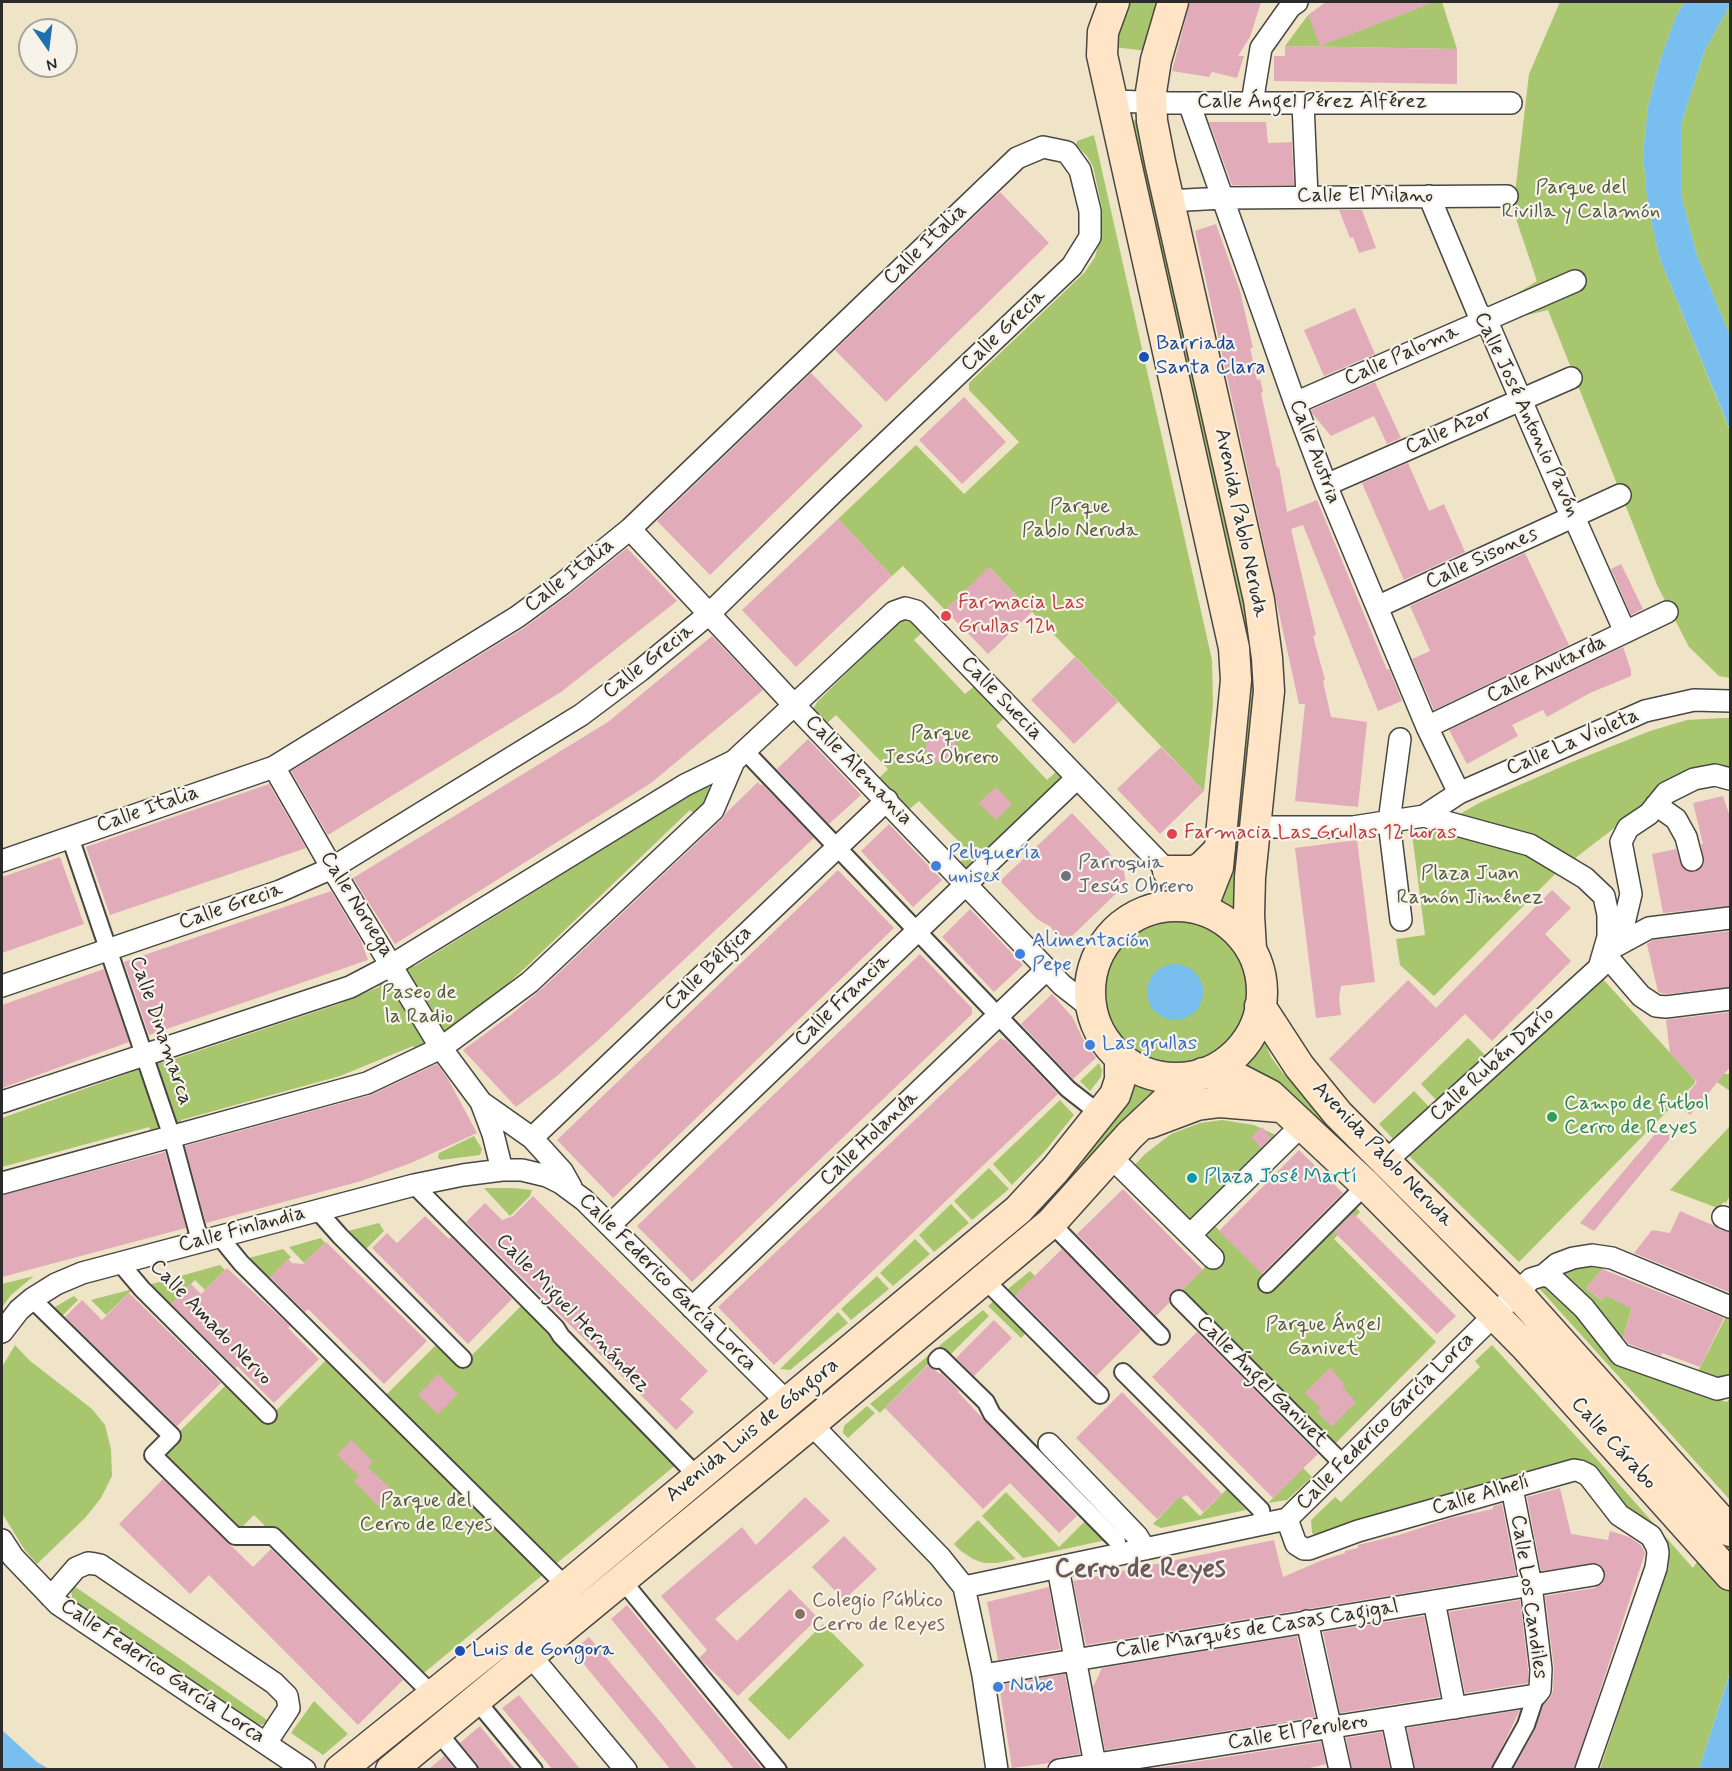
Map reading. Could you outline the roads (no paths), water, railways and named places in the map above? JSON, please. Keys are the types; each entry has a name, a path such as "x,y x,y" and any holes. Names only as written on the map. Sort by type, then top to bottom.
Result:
{"main road":[{"name":"Avenida Pablo Neruda","path":"1114,2 1103,32 1102,55 1234,648 1236,680 1218,867 1213,882 1193,908"},
{"name":"Avenida Pablo Neruda","path":"1173,2 1156,60 1151,92 1152,121 1258,600 1267,657 1269,691 1255,827 1249,915 1251,949"},
{"path":"1168,872 1195,871 1220,849"},
{"path":"1176,905 1193,908 1214,914 1237,931 1251,949 1261,982 1260,1006 1245,1043 1217,1067 1198,1075 1170,1077 1153,1075 1120,1057 1101,1035 1090,1007 1089,986 1094,964 1108,938 1130,918 1155,908 1176,905"},
{"name":"Avenida Pablo Neruda","path":"1260,1006 1311,1081 1338,1114 1517,1293"},
{"name":"Avenida Luis de Góngora","path":"340,1770 788,1403 1018,1210 1055,1170 1115,1095 1120,1080 1120,1057"},
{"name":"Avenida Pablo Neruda","path":"1198,1075 1239,1079 1285,1109 1366,1185 1495,1315"},
{"name":"Avenida Luis de Góngora","path":"391,1770 1051,1223 1137,1128 1198,1075"},
{"path":"1137,1128 1197,1105 1220,1102 1285,1109"},
{"name":"Calle Cárabo","path":"1517,1293 1731,1531"},
{"name":"Calle Cárabo","path":"1495,1315 1731,1575"}],"street":[{"path":"1252,103 1262,48 1290,7 1298,2"},
{"name":"Calle Ángel Pérez Alférez","path":"1113,101 1152,103 1511,103"},
{"name":"Calle Austria","path":"1189,103 1326,484 1427,727 1458,793"},
{"path":"1303,103 1307,197"},
{"name":"Calle Italia","path":"2,861 274,767 517,617 562,585 630,529 1017,158 1043,147"},
{"name":"Calle Grecia","path":"2,986 280,891 332,868 581,715 641,670 709,614 1072,266 1090,237 1087,193 1080,170 1067,152 1043,147"},
{"name":"Calle José Antonio Pavón","path":"1429,196 1478,313 1486,319 1624,632"},
{"name":"Calle El Milano","path":"1168,201 1223,198 1507,196"},
{"name":"Calle Paloma","path":"1295,403 1575,281"},
{"name":"Calle Azor","path":"1326,484 1571,378"},
{"name":"Calle Sisones","path":"1377,607 1620,495"},
{"name":"Calle Alemania","path":"630,529 794,705 967,883 1065,988 1090,1007"},
{"name":"Calle Suecia","path":"794,705 894,612 905,608 911,609 1183,887 1193,908"},
{"name":"Calle Avutarda","path":"1427,727 1667,612"},
{"name":"Calle La Violeta","path":"1424,816 1458,793 1645,711 1694,700 1731,701"},
{"path":"2,1102 350,987 392,965 700,777 739,756 794,705"},
{"path":"1400,739 1389,822 1401,920"},
{"path":"2,1183 367,1083 441,1048 530,981 713,810 739,756"},
{"path":"739,756 837,847 1068,1089 1100,1114"},
{"name":"Calle Noruega","path":"274,767 441,1048 481,1101 493,1134 502,1170"},
{"path":"1601,961 1622,932 1631,894 1621,842 1628,828 1649,813 1666,793 1694,779 1715,775 1731,779"},
{"path":"700,777 710,778 720,795"},
{"name":"Calle Francia","path":"610,1225 1077,778"},
{"name":"Calle Bélgica","path":"532,1138 887,800"},
{"path":"1656,805 1676,819 1686,837 1692,860"},
{"path":"1255,827 1353,827 1424,816 1530,845 1585,878 1604,896 1608,915 1608,938 1601,961"},
{"name":"Calle Dinamarca","path":"70,837 172,1137 209,1238"},
{"path":"1601,961 1649,928 1731,918"},
{"path":"1601,961 1656,1006 1666,1007 1731,999"},
{"name":"Calle Rubén Darío","path":"1386,1161 1601,961"},
{"name":"Calle Holanda","path":"693,1308 1047,969"},
{"path":"481,1101 532,1138 562,1171 574,1191"},
{"path":"1190,1235 1285,1109"},
{"path":"1111,1157 1213,1258"},
{"name":"Calle Federico García Lorca","path":"502,1170 522,1170 547,1176 574,1191 788,1403"},
{"name":"Calle Finlandia","path":"2,1332 13,1316 32,1299 73,1276 414,1185 502,1170"},
{"name":"Calle Miguel Hernández","path":"414,1185 556,1328 561,1336 697,1476"},
{"path":"1268,1284 1366,1185"},
{"path":"317,1210 463,1359"},
{"path":"1051,1223 1161,1336"},
{"path":"209,1238 242,1263 566,1586"},
{"name":"Calle Federico García Lorca","path":"964,1587 1287,1519 1531,1280 1544,1275 1557,1264 1573,1258 1592,1255 1612,1258 1731,1307"},
{"name":"Calle Amado Nervo","path":"120,1263 142,1289 268,1414"},
{"path":"1544,1275 1560,1285 1584,1308 1621,1355 1717,1389 1731,1386"},
{"path":"984,1279 1100,1395"},
{"path":"32,1299 171,1436 153,1455 235,1536 273,1536 433,1695"},
{"name":"Calle Ángel Ganivet","path":"1179,1299 1343,1464"},
{"path":"932,1355 940,1357 986,1402 992,1414 1117,1541"},
{"path":"1123,1372 1261,1510 1263,1524"},
{"path":"811,1424 940,1557 964,1587 983,1675 997,1770"},
{"path":"1049,1444 1137,1536 1145,1549"},
{"name":"Calle Alhelí","path":"1287,1519 1296,1544 1309,1549 1358,1531 1574,1470 1584,1472 1619,1515 1651,1536 1658,1553 1656,1568 1586,1770"},
{"name":"Calle Los Candiles","path":"1501,1770 1526,1725 1541,1686 1531,1585 1512,1488"},
{"name":"Calle Federico García Lorca","path":"2,1540 13,1557 58,1604 306,1770"},
{"path":"51,1597 76,1568 88,1563 100,1565 274,1683 287,1696 289,1708 266,1743"},
{"path":"1058,1568 1095,1767"},
{"name":"Calle Marqués de Casas Cagigal","path":"983,1675 1593,1575"},
{"path":"622,1580 778,1770"},
{"path":"1434,1601 1455,1708"},
{"path":"1307,1621 1340,1770"},
{"path":"530,1655 626,1770"},
{"name":"Calle El Perulero","path":"1059,1770 1095,1767 1536,1695"},
{"path":"476,1700 534,1770"},
{"path":"1392,1718 1403,1770"},
{"path":"437,1731 469,1770"}],"water":[{"path":"1685,2 1730,2 1705,50 1681,124 1681,195 1697,255 1730,336 1730,430 1660,259 1648,208 1643,154 1648,107 1661,57 1677,14"},
{"path":"1170,964 1180,964 1195,972 1201,981 1203,992 1201,1003 1195,1012 1180,1020 1170,1020 1159,1015 1152,1008 1147,997 1147,987 1152,976 1159,969"},
{"path":"1730,1672 1730,1769 1699,1769 1728,1679"},
{"path":"2,1730 37,1762 49,1769 2,1769"}],"place":[{"name":"Barriada Santa Clara","path":"1144,357"},
{"name":"Farmacia Las Grullas 12h","path":"946,616"},
{"name":"Farmacia Las Grullas 12 horas","path":"1172,834"},
{"name":"Peluquería unisex","path":"936,866"},
{"name":"Parroquia Jesús Obrero","path":"1066,876"},
{"name":"Alimentación Pepe","path":"1020,954"},
{"name":"Las grullas","path":"1090,1045"},
{"name":"Campo de futbol Cerro de Reyes","path":"1552,1117"},
{"name":"Plaza José Martí","path":"1192,1178"},
{"name":"Colegio Público Cerro de Reyes","path":"800,1614"},
{"name":"Luis de Gongora","path":"460,1651"},
{"name":"Nube","path":"998,1687"}],"district":[{"name":"Cerro de Reyes","path":"1140,1570"}],"park label":[{"name":"Parque del Rivilla y Calamón","path":"1581,201"},
{"name":"Parque Pablo Neruda","path":"1080,520"},
{"name":"Parque Jesús Obrero","path":"941,747"},
{"name":"Plaza Juan Ramón Jiménez","path":"1470,887"},
{"name":"Paseo de la Radio","path":"419,1006"},
{"name":"Parque Ángel Ganivet","path":"1323,1338"},
{"name":"Parque del Cerro de Reyes","path":"426,1514"}]}
